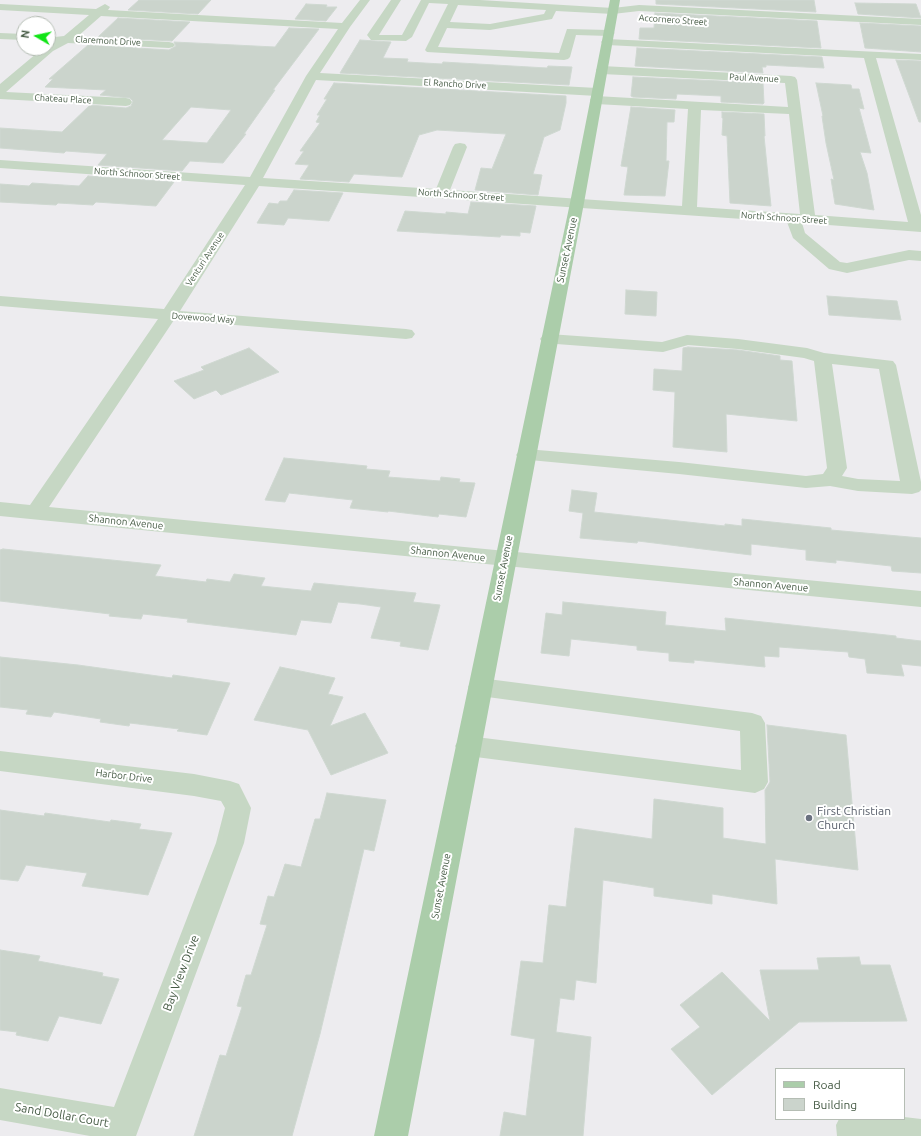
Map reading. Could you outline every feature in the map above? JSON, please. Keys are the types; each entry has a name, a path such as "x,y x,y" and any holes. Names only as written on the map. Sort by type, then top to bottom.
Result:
{"main road":[{"name":"Sunset Avenue","path":"391,1136 614,5"}],"street":[{"path":"0,105 3,94 64,49 67,39 114,0"},
{"name":"Venturi Avenue","path":"35,513 169,315 254,182 312,76 365,0"},
{"path":"396,0 373,35 375,38 402,39 406,37 426,0"},
{"name":"Accornero Street","path":"426,0 552,7 614,5 638,18 921,22"},
{"path":"454,2 431,50 564,56 571,31 608,37 869,55 921,57"},
{"path":"0,7 346,26"},
{"path":"443,25 490,28 548,17 552,7"},
{"path":"448,14 507,17 509,24"},
{"name":"Accornero Street","path":"781,20 843,29"},
{"path":"0,36 16,37"},
{"name":"Claremont Drive","path":"56,38 169,45"},
{"path":"437,38 452,39"},
{"path":"476,52 481,40"},
{"path":"553,44 567,45"},
{"path":"869,55 919,227"},
{"name":"Paul Avenue","path":"602,70 791,80 795,111 800,219 798,234 835,266 847,268 909,255 921,256"},
{"name":"El Rancho Drive","path":"312,76 597,96 695,105 795,111"},
{"name":"Chateau Place","path":"3,94 126,102"},
{"path":"689,211 695,105"},
{"path":"441,194 460,147"},
{"name":"North Schnoor Street","path":"0,164 919,227"},
{"name":"Dovewood Way","path":"0,301 406,334"},
{"path":"526,455 679,468 806,482 830,480 858,485 912,488 887,365 822,358 807,353 738,344 687,340 663,347 549,339"},
{"path":"822,358 837,468 830,480"},
{"name":"Shannon Avenue","path":"0,509 505,560 921,599"},
{"path":"468,746 755,782 752,722 480,688"},
{"name":"Harbor Drive","path":"0,760 194,785 230,792 238,808"},
{"name":"Bay View Drive","path":"121,1131 230,843 238,808"},
{"name":"Sand Dollar Court","path":"0,1104 121,1131"},
{"path":"854,1136 853,1125 921,1136"}],"building":[{"path":"139,0 211,0 198,14 128,10"},
{"path":"656,0 814,0 816,12 656,4"},
{"path":"855,3 916,4 921,18 858,14"},
{"path":"306,4 337,7 326,21 295,19"},
{"path":"655,13 817,21 821,48 639,39 640,28 654,28"},
{"path":"118,18 190,22 172,41 98,37"},
{"path":"860,23 921,26 921,52 865,48"},
{"path":"289,28 319,29 273,90 275,90 244,134 246,134 223,163 190,161 182,171 98,165 107,154 66,151 64,153 0,148 0,128 62,132 90,105 126,108 131,106 133,101 130,98 100,95 106,90 45,87 53,79 49,79 88,45 169,50 176,46 174,42 275,47","holes":["191,107 231,110 207,143 162,140"]},
{"path":"360,40 391,42 383,58 408,59 407,62 442,64 443,62 547,68 548,66 572,67 569,85 340,73"},
{"path":"637,48 822,57 824,68 766,65 766,67 762,67 763,73 635,66"},
{"path":"896,60 921,61 921,122 919,122"},
{"path":"633,77 763,83 764,103 721,102 721,96 677,94 676,99 633,97 631,96"},
{"path":"334,83 566,96 566,103 560,130 544,137 533,174 542,175 538,195 475,190 481,168 492,169 506,134 437,130 419,135 402,177 354,174 349,182 300,179 309,165 295,164 304,151 300,151 320,123 316,122 320,115 317,115 327,99 324,99"},
{"path":"816,83 851,85 852,89 859,89 864,109 859,108 871,153 860,152 867,173 874,210 835,204 831,179 834,180"},
{"path":"631,107 675,110 674,122 667,122 666,161 669,161 665,196 624,195 628,167 621,166"},
{"path":"722,112 764,114 764,136 771,206 730,203 727,136 722,135"},
{"path":"88,176 174,182 156,206 96,202 93,205 58,203 56,205 0,202 0,184 29,186 32,183 79,186"},
{"path":"294,190 343,193 329,221 288,218 284,225 257,223 269,203 278,204 280,201 287,201"},
{"path":"471,202 536,206 530,233 520,232 520,236 501,235 500,237 397,231 405,211 468,214"},
{"path":"626,290 657,292 656,316 625,314"},
{"path":"827,296 897,301 901,320 829,315"},
{"path":"249,348 279,372 221,395 216,390 194,399 174,381 204,370 201,367"},
{"path":"683,348 738,350 780,356 780,360 792,361 797,421 726,414 727,452 673,447 675,392 653,390 654,369 682,371"},
{"path":"284,458 367,466 366,469 390,471 388,477 440,481 441,477 460,479 459,482 475,483 466,517 439,514 438,517 350,508 353,500 289,493 285,502 265,500"},
{"path":"572,490 597,493 594,512 725,526 725,524 742,526 742,519 831,528 831,530 921,538 921,573 892,571 891,566 836,560 836,563 806,560 806,550 751,544 751,555 638,541 637,543 580,538 583,513 569,511"},
{"path":"3,549 161,565 155,576 206,582 207,579 230,582 234,574 265,578 261,586 311,591 314,583 416,593 413,602 440,605 428,650 400,646 401,642 371,638 381,607 360,604 338,602 331,623 301,620 296,635 187,622 188,619 143,614 141,619 109,616 110,614 0,601 0,550"},
{"path":"563,602 666,612 665,625 726,631 725,618 896,636 896,638 921,641 921,666 901,664 904,676 867,673 865,659 849,657 848,652 779,647 779,657 764,656 765,667 694,660 694,663 669,661 669,653 637,650 637,646 571,639 569,656 541,653 546,613 562,615"},
{"path":"0,657 78,665 172,678 173,675 230,683 207,735 177,731 179,729 130,723 129,726 100,722 101,719 54,712 51,717 26,714 28,710 0,707"},
{"path":"280,667 335,678 328,694 343,697 330,726 365,713 388,753 331,775 308,730 254,720"},
{"name":"First Christian Church","path":"767,725 846,735 858,870 775,859 777,904 712,894 712,904 654,896 654,888 603,880 596,983 576,980 574,1000 560,998 556,1032 591,1037 583,1136 500,1136 504,1112 526,1116 535,1039 511,1035 521,961 543,963 549,905 566,907 575,828 652,839 654,799 723,808 723,838 766,844 765,790 770,782"},
{"path":"327,793 386,800 374,851 364,849 320,1034 292,1136 194,1136 220,1055 226,1056 242,1007 237,1006 246,975 251,975 267,925 260,924 268,896 274,897 285,864 301,867 315,819 320,819"},
{"path":"0,810 44,816 45,813 110,822 111,820 141,824 139,829 172,833 148,895 82,886 87,873 26,865 18,881 0,879"},
{"path":"0,950 40,956 38,961 103,973 102,976 119,979 101,1024 59,1016 48,1041 16,1035 17,1032 0,1030"},
{"path":"859,957 861,965 890,965 907,1021 799,1022 712,1095 671,1049 700,1027 680,1005 722,972 770,1021 760,970 819,970 817,958"}],"place":[{"name":"First Christian Church","path":"809,818"}]}
